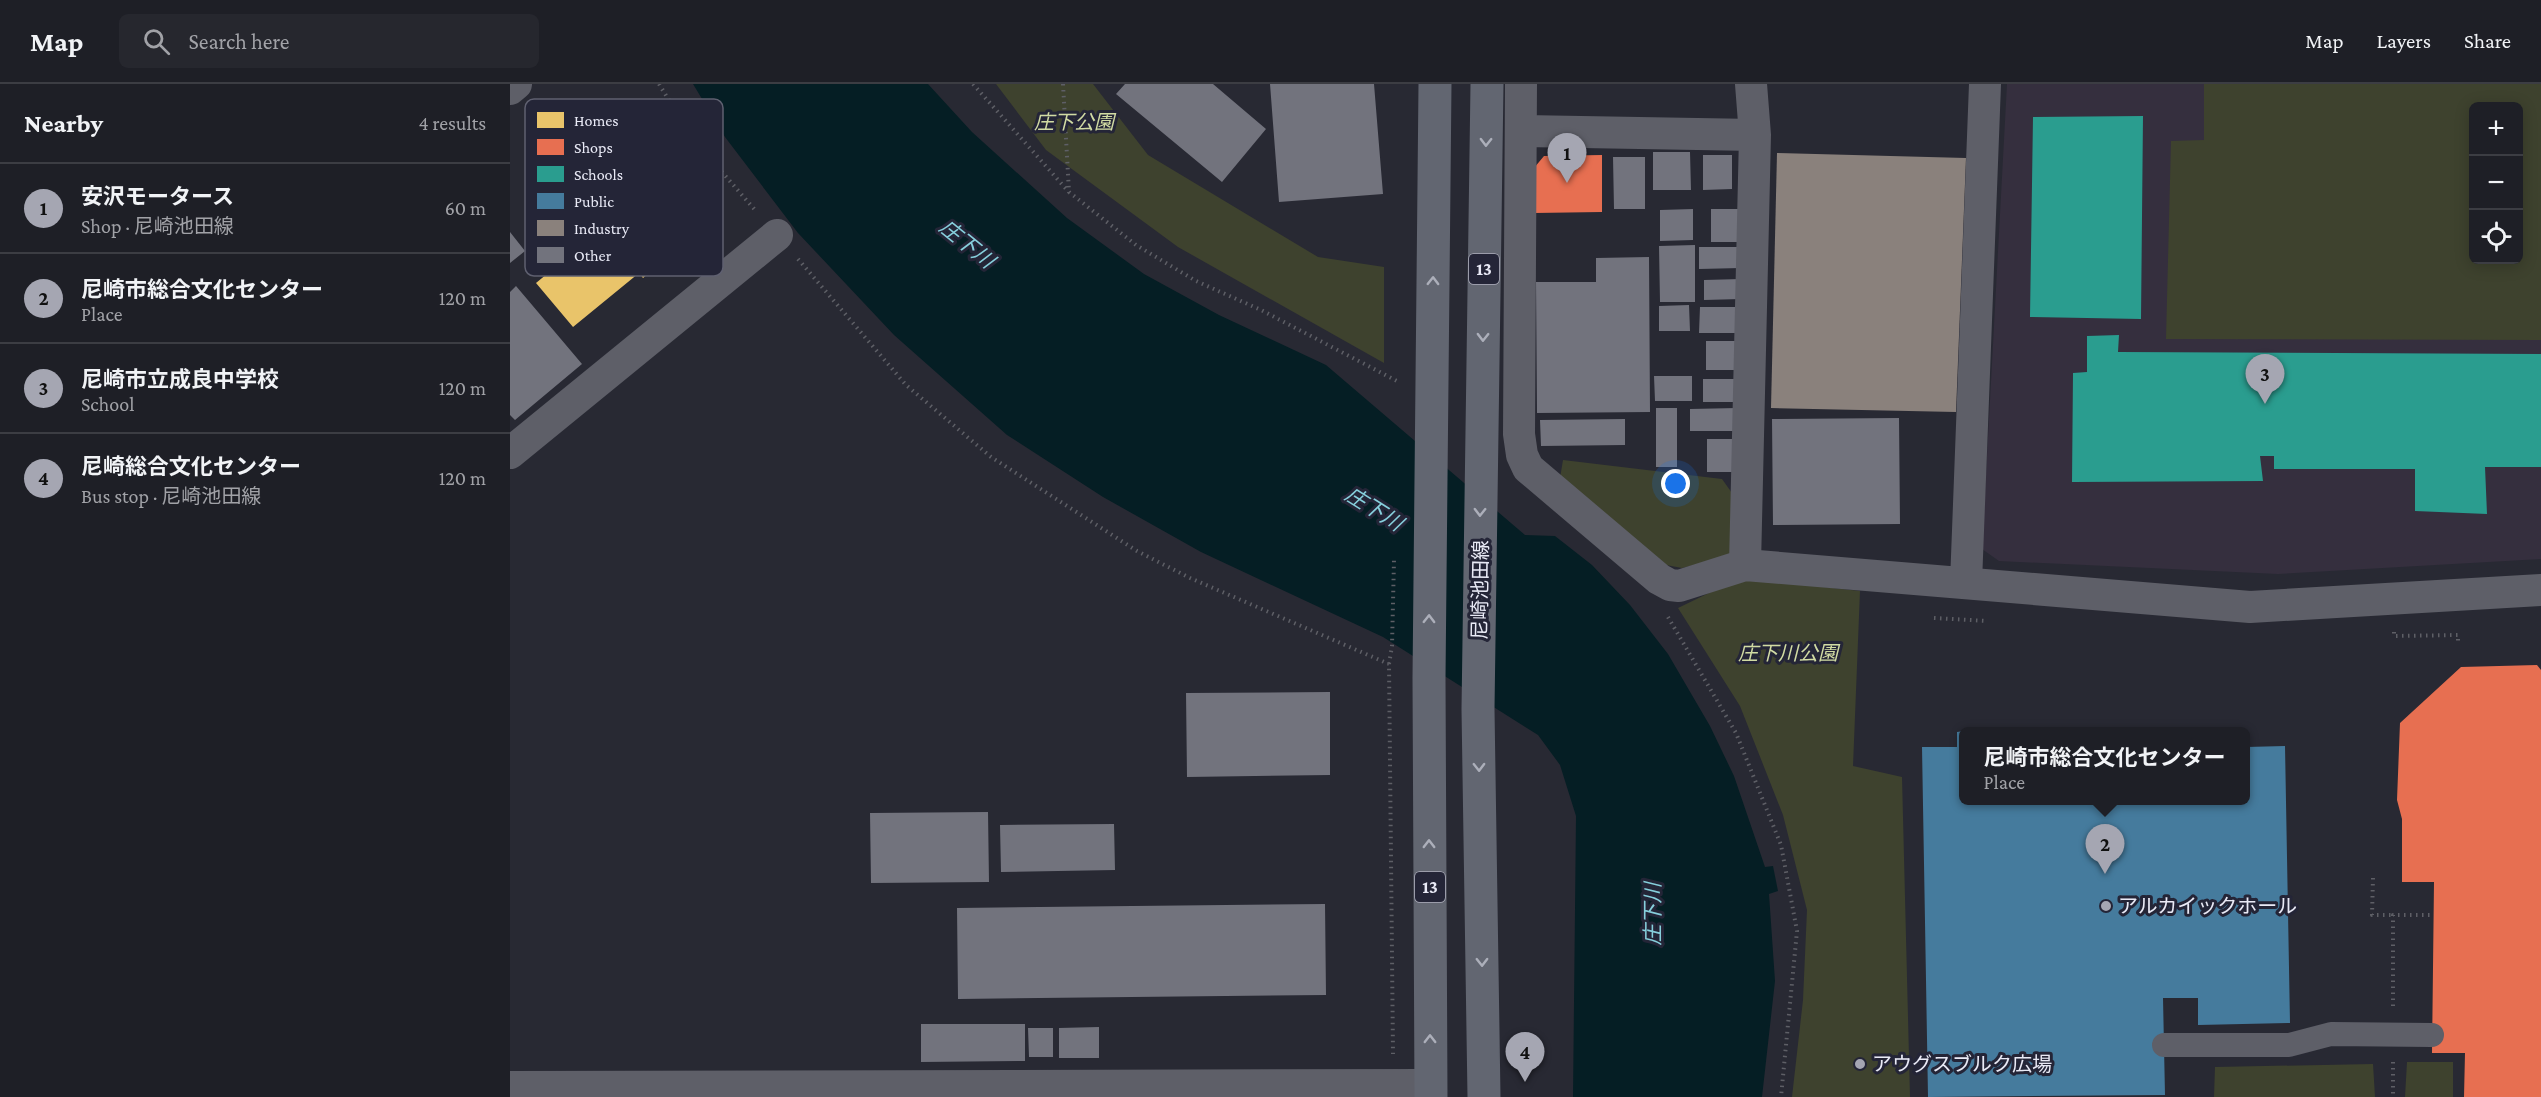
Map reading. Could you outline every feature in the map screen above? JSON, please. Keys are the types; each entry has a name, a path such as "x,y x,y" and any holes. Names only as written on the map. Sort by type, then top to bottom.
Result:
{"main road":[{"name":"13","path":"1431,1091 1429,678 1435,84"},
{"name":"尼崎池田線","path":"1484,1097 1478,709 1487,84"}],"street":[{"path":"510,89 516,84"},
{"path":"1521,84 1519,434 1522,455 1528,468 1659,579 1670,585 1679,586 1745,565 2250,607 2541,590"},
{"path":"1745,565 1755,135 1751,84"},
{"path":"1966,583 1985,84"},
{"path":"1521,131 1755,135"},
{"path":"510,453 777,236"},
{"path":"2164,1046 2289,1045 2331,1034 2432,1035"},
{"path":"510,1087 845,1092 1394,1085 1431,1091"}],"path":[{"path":"659,84 668,99"},
{"path":"973,84 1070,192 1136,245 1196,281 1262,310 1397,381"},
{"path":"1063,84 1070,192"},
{"path":"723,174 906,385 991,457 1137,551 1190,578 1389,664"},
{"path":"1662,607 1736,733 1781,845 1797,931 1781,1097"},
{"path":"2394,628 2394,636 2458,635 2458,645"},
{"path":"1392,646 1389,664 1394,1085"},
{"path":"2373,878 2372,915 2433,915"},
{"path":"2393,915 2393,1017"},
{"path":"2393,1052 2393,1097"}],"shaded area":[{"path":"2007,84 2541,84 2541,559 2278,574 1999,561 1982,549"}],"green space":[{"name":"庄下公園","path":"996,84 1093,84 1148,155 1318,257 1384,267 1384,363 1178,247 1046,150"},
{"path":"2204,84 2541,84 2541,340 2166,339 2171,141 2204,140"},
{"path":"1563,460 1722,479 1737,500 1734,555 1682,568 1666,565 1560,478"},
{"name":"庄下川公園","path":"1740,578 1860,591 1853,766 1902,777 1910,1097 1792,1097 1803,1000 1807,910 1783,815 1740,706 1678,608"},
{"path":"2407,1062 2453,1062 2453,1097 2405,1097"},
{"path":"2373,1064 2375,1097 2214,1097 2215,1067"}],"water":[{"name":"庄下川","path":"693,84 928,84 972,132 1067,218 1144,274 1219,315 1326,365 1525,535 1555,536 1592,565 1630,605 1668,654 1710,726 1734,776 1765,867 1773,866 1778,891 1769,894 1775,981 1762,1097 1573,1097 1576,816 1560,765 1538,735 1383,637 1201,552 1103,497 1007,435 894,335 798,233 723,134 723,99 702,99"}],"building: Homes":[{"path":"544,276 635,276 573,327 536,283"}],"building: Shops":[{"path":"1602,155 1602,212 1534,213 1534,168 1544,156"},
{"path":"2537,665 2541,670 2541,1097 2464,1097 2465,1053 2432,1053 2434,882 2402,882 2402,819 2397,800 2400,723 2461,667"}],"building: Schools":[{"path":"2143,116 2141,319 2030,317 2033,117"},
{"path":"2119,335 2118,352 2541,354 2541,467 2485,467 2487,514 2415,511 2415,469 2274,469 2274,456 2260,456 2263,481 2072,482 2073,373 2087,372 2087,336"}],"building: Public":[{"path":"1957,732 1959,732 1959,805 2250,805 2250,747 2285,746 2290,1023 2198,1025 2198,998 2163,998 2165,1095 1928,1097 1922,747 1957,747"}],"building: Industry":[{"path":"1777,153 1966,158 1956,412 1771,408"}],"building: Other":[{"path":"1125,84 1213,84 1266,129 1222,182 1116,94"},
{"path":"1270,84 1374,84 1383,194 1279,202"},
{"path":"1653,152 1690,152 1691,190 1653,190"},
{"path":"1703,155 1732,155 1732,189 1703,190"},
{"path":"1613,157 1645,157 1645,209 1614,209"},
{"path":"1693,209 1693,240 1660,241 1660,210"},
{"path":"1711,209 1740,209 1740,242 1711,242"},
{"path":"510,232 525,251 510,263"},
{"path":"1695,245 1695,302 1660,302 1659,246"},
{"path":"1699,247 1741,247 1741,268 1699,269"},
{"path":"1649,257 1650,412 1537,413 1536,282 1596,282 1596,258"},
{"path":"1741,279 1741,299 1704,300 1704,280"},
{"path":"516,286 582,364 515,420 510,415 510,292"},
{"path":"1689,305 1690,331 1659,331 1659,306"},
{"path":"1700,307 1738,307 1737,333 1699,333"},
{"path":"1706,341 1736,341 1736,370 1706,370"},
{"path":"1654,376 1692,376 1692,401 1655,401"},
{"path":"1703,379 1736,379 1736,402 1703,402"},
{"path":"1656,408 1677,408 1677,467 1656,467"},
{"path":"1737,408 1737,431 1690,431 1690,409"},
{"path":"1899,418 1900,524 1773,525 1772,419"},
{"path":"1625,419 1625,445 1541,446 1540,420"},
{"path":"1707,439 1738,439 1738,472 1707,472"},
{"path":"1330,692 1330,775 1187,777 1186,693"},
{"path":"988,812 989,882 871,883 870,813"},
{"path":"1114,824 1115,870 1001,872 1000,825"},
{"path":"1325,904 1326,995 958,999 957,908"},
{"path":"921,1024 1025,1024 1025,1061 921,1062"},
{"path":"1099,1027 1099,1058 1059,1058 1059,1028"},
{"path":"1028,1028 1053,1028 1053,1057 1029,1057"}],"place":[{"name":"安沢モータース","path":"1567,183"},
{"name":"尼崎市立成良中学校","path":"2265,404"},
{"name":"尼崎市総合文化センター","path":"2105,874"},
{"name":"アルカイックホール","path":"2106,906"},
{"name":"アウグスブルク広場","path":"1860,1064"},
{"name":"尼崎総合文化センター","path":"1525,1082"}]}
